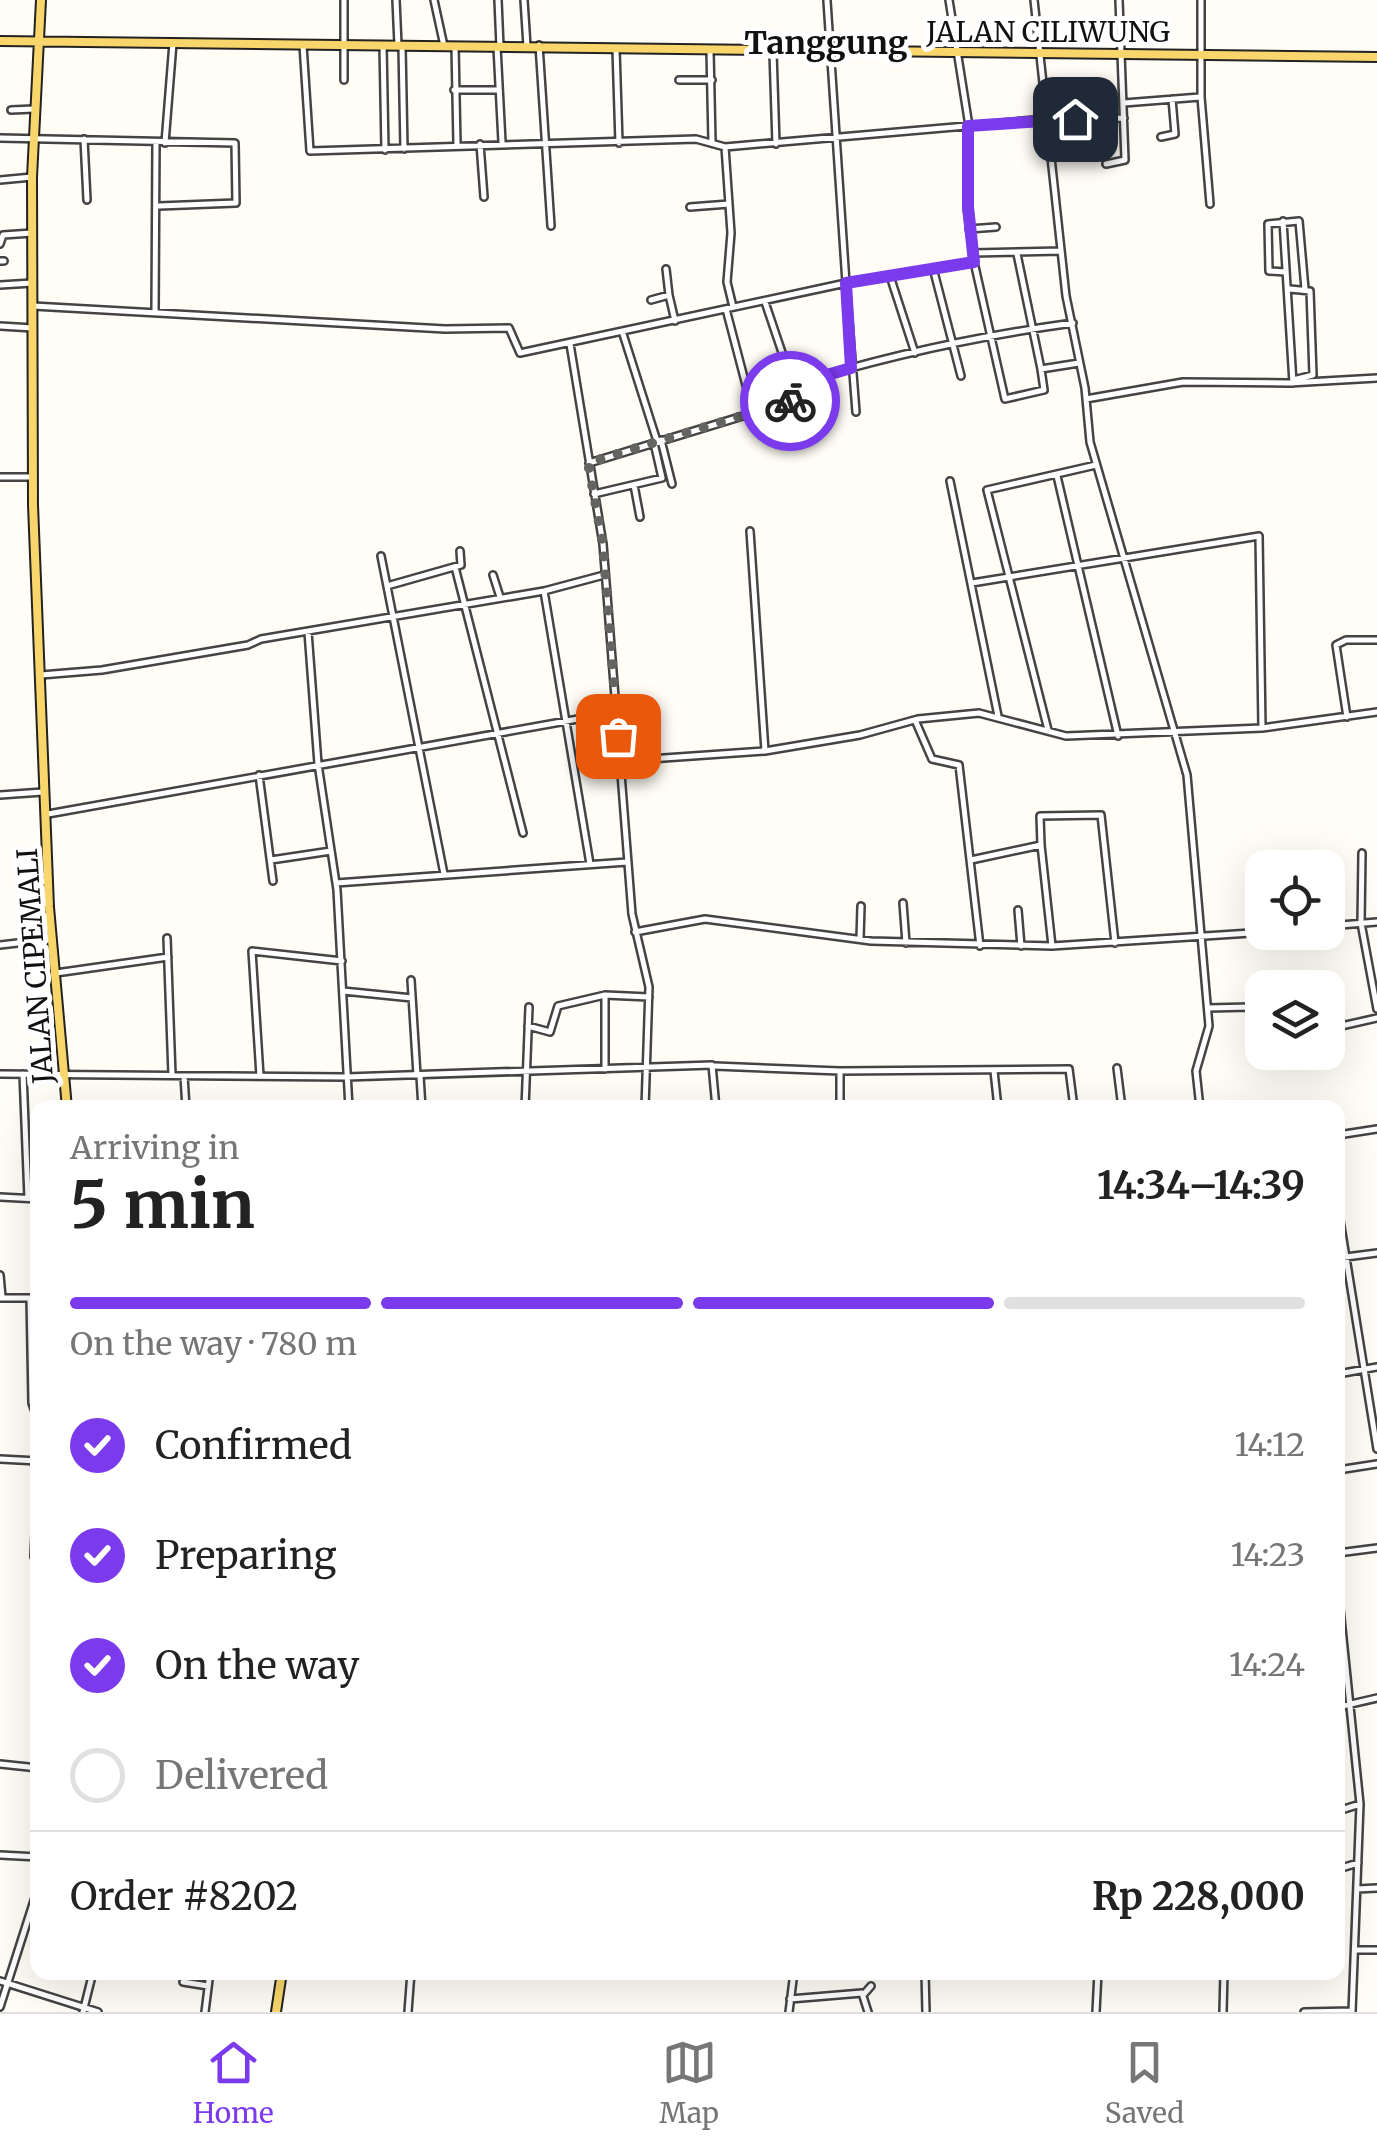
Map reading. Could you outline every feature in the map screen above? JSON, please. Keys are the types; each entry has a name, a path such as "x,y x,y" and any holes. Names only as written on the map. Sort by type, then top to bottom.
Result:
{"main road":[{"name":"JALAN CIPEMALI","path":"40,0 32,138 34,477 52,938 67,1100"},
{"name":"JALAN CILIWUNG","path":"0,40 1377,58"},
{"path":"276,2012 281,1980"}],"street":[{"path":"344,0 344,80"},
{"path":"396,0 404,149"},
{"path":"434,0 444,46"},
{"path":"498,0 502,142"},
{"path":"524,0 528,46"},
{"path":"827,0 834,53 856,412"},
{"path":"949,0 968,126 969,228 1005,399 1044,389 1017,254"},
{"path":"1034,0 1062,251 1096,465 1176,734 1192,810 1209,1031 1196,1071 1199,1100"},
{"path":"1106,164 1125,162 1119,0"},
{"path":"1201,0 1201,97 1210,204"},
{"path":"165,142 173,43"},
{"path":"303,45 309,150 696,139 725,146 776,144 1046,119 1124,118"},
{"path":"383,45 385,150"},
{"path":"539,45 551,226"},
{"path":"455,46 457,145"},
{"path":"616,49 619,144"},
{"path":"710,50 712,142"},
{"path":"773,52 776,144"},
{"path":"680,80 712,80"},
{"path":"454,90 499,90"},
{"path":"1124,104 1201,97"},
{"path":"1161,138 1175,134 1172,98"},
{"path":"11,110 34,108"},
{"path":"0,138 234,142 235,203 158,206"},
{"path":"84,139 87,200"},
{"path":"155,312 156,142"},
{"path":"480,144 484,197"},
{"path":"725,146 729,308 752,412"},
{"path":"0,180 32,177"},
{"path":"690,207 729,204"},
{"path":"1286,272 1269,271 1268,222 1301,222 1304,287"},
{"path":"1284,222 1293,382"},
{"path":"969,228 996,226"},
{"path":"0,244 3,235 32,233"},
{"path":"973,253 1062,251"},
{"path":"33,306 417,328 509,328 520,354 846,283 974,262"},
{"path":"933,268 960,376"},
{"path":"666,269 676,321"},
{"path":"890,276 915,352"},
{"path":"0,284 32,283"},
{"path":"1289,287 1310,291 1313,375 1293,382"},
{"path":"651,300 669,295"},
{"path":"588,463 792,400 793,385 765,302"},
{"path":"793,385 952,342 1073,323"},
{"path":"0,326 33,328"},
{"path":"623,333 672,484"},
{"path":"570,344 604,575 635,932 649,997 646,1100"},
{"path":"1042,370 1080,363"},
{"path":"1084,402 1093,396 1184,382 1377,378"},
{"path":"1084,388 1093,396"},
{"path":"594,494 663,478 657,441"},
{"path":"1048,730 988,488 1096,465"},
{"path":"1057,474 1118,736"},
{"path":"0,478 34,477"},
{"path":"950,482 998,716"},
{"path":"634,486 640,517"},
{"path":"750,531 765,751"},
{"path":"972,583 1259,536 1262,728"},
{"path":"387,586 462,564 460,551"},
{"path":"381,556 444,874"},
{"path":"455,567 523,832"},
{"path":"493,575 500,597"},
{"path":"41,675 102,670 544,591 604,575"},
{"path":"544,591 590,864"},
{"path":"308,632 318,764 336,883 348,1100"},
{"path":"1347,717 1336,645 1346,640 1377,640"},
{"path":"48,814 66,807 617,712"},
{"path":"620,761 765,751 860,735 915,720 978,713 1066,736 1118,736 1262,728 1377,712"},
{"path":"915,720 932,759 958,764 980,946"},
{"path":"259,775 274,881"},
{"path":"0,795 47,796 66,807"},
{"path":"1052,946 1040,816 1102,818 1115,943"},
{"path":"971,860 1041,845"},
{"path":"270,860 331,850"},
{"path":"1362,854 1362,923 1377,1009"},
{"path":"336,883 627,862"},
{"path":"903,904 906,943"},
{"path":"860,906 860,939"},
{"path":"1018,910 1022,946"},
{"path":"635,932 705,919 860,939 980,946 1052,946 1245,934"},
{"path":"1345,924 1377,922"},
{"path":"0,946 52,938"},
{"path":"168,938 172,1076"},
{"path":"260,1076 252,950 342,961"},
{"path":"56,973 168,957"},
{"path":"411,980 421,1100"},
{"path":"343,991 412,998"},
{"path":"528,1026 550,1032 560,1004 606,995 649,997"},
{"path":"604,1069 606,995"},
{"path":"1208,1008 1245,1007"},
{"path":"525,1100 529,1008"},
{"path":"1345,1025 1377,1018"},
{"path":"0,1074 346,1076 646,1066 840,1071 1069,1070 1073,1100"},
{"path":"715,1066 716,1100"},
{"path":"1117,1068 1121,1100"},
{"path":"840,1071 840,1100"},
{"path":"994,1072 997,1100"},
{"path":"0,1197 28,1198 23,1074"},
{"path":"184,1076 186,1100"},
{"path":"1345,1134 1377,1129"},
{"path":"1345,1251 1377,1449"},
{"path":"1346,1257 1377,1253"},
{"path":"0,1275 1,1298 30,1298"},
{"path":"1345,1373 1377,1367"},
{"path":"0,1459 30,1463"},
{"path":"1345,1469 1377,1464"},
{"path":"1345,1553 1377,1548"},
{"path":"1304,2012 1352,2012 1360,1804 1345,1664"},
{"path":"1345,1705 1377,1698"},
{"path":"0,1764 30,1767"},
{"path":"1345,1809 1360,1804"},
{"path":"0,1854 30,1856"},
{"path":"1345,1866 1358,1863"},
{"path":"1357,1890 1377,1888"},
{"path":"0,2006 30,1914"},
{"path":"1355,1950 1377,1950"},
{"path":"83,2010 91,1980"},
{"path":"205,2012 209,1980"},
{"path":"408,2012 410,1980"},
{"path":"789,2012 793,1980"},
{"path":"925,1980 926,2012"},
{"path":"1096,2012 1098,1980"},
{"path":"1223,2012 1224,1980"},
{"path":"0,1981 98,2012"},
{"path":"183,1982 208,1986"},
{"path":"790,2000 864,1994 871,1986"},
{"path":"864,1994 868,2012"}],"way so far":[{"path":"618,736 603,544 588,463 790,401"}],"district":[{"name":"Tanggung","path":"826,43"}],"route":[{"path":"790,401 796,394 793,385 851,368 846,283 974,262 968,207 968,126 1075,119"}]}
